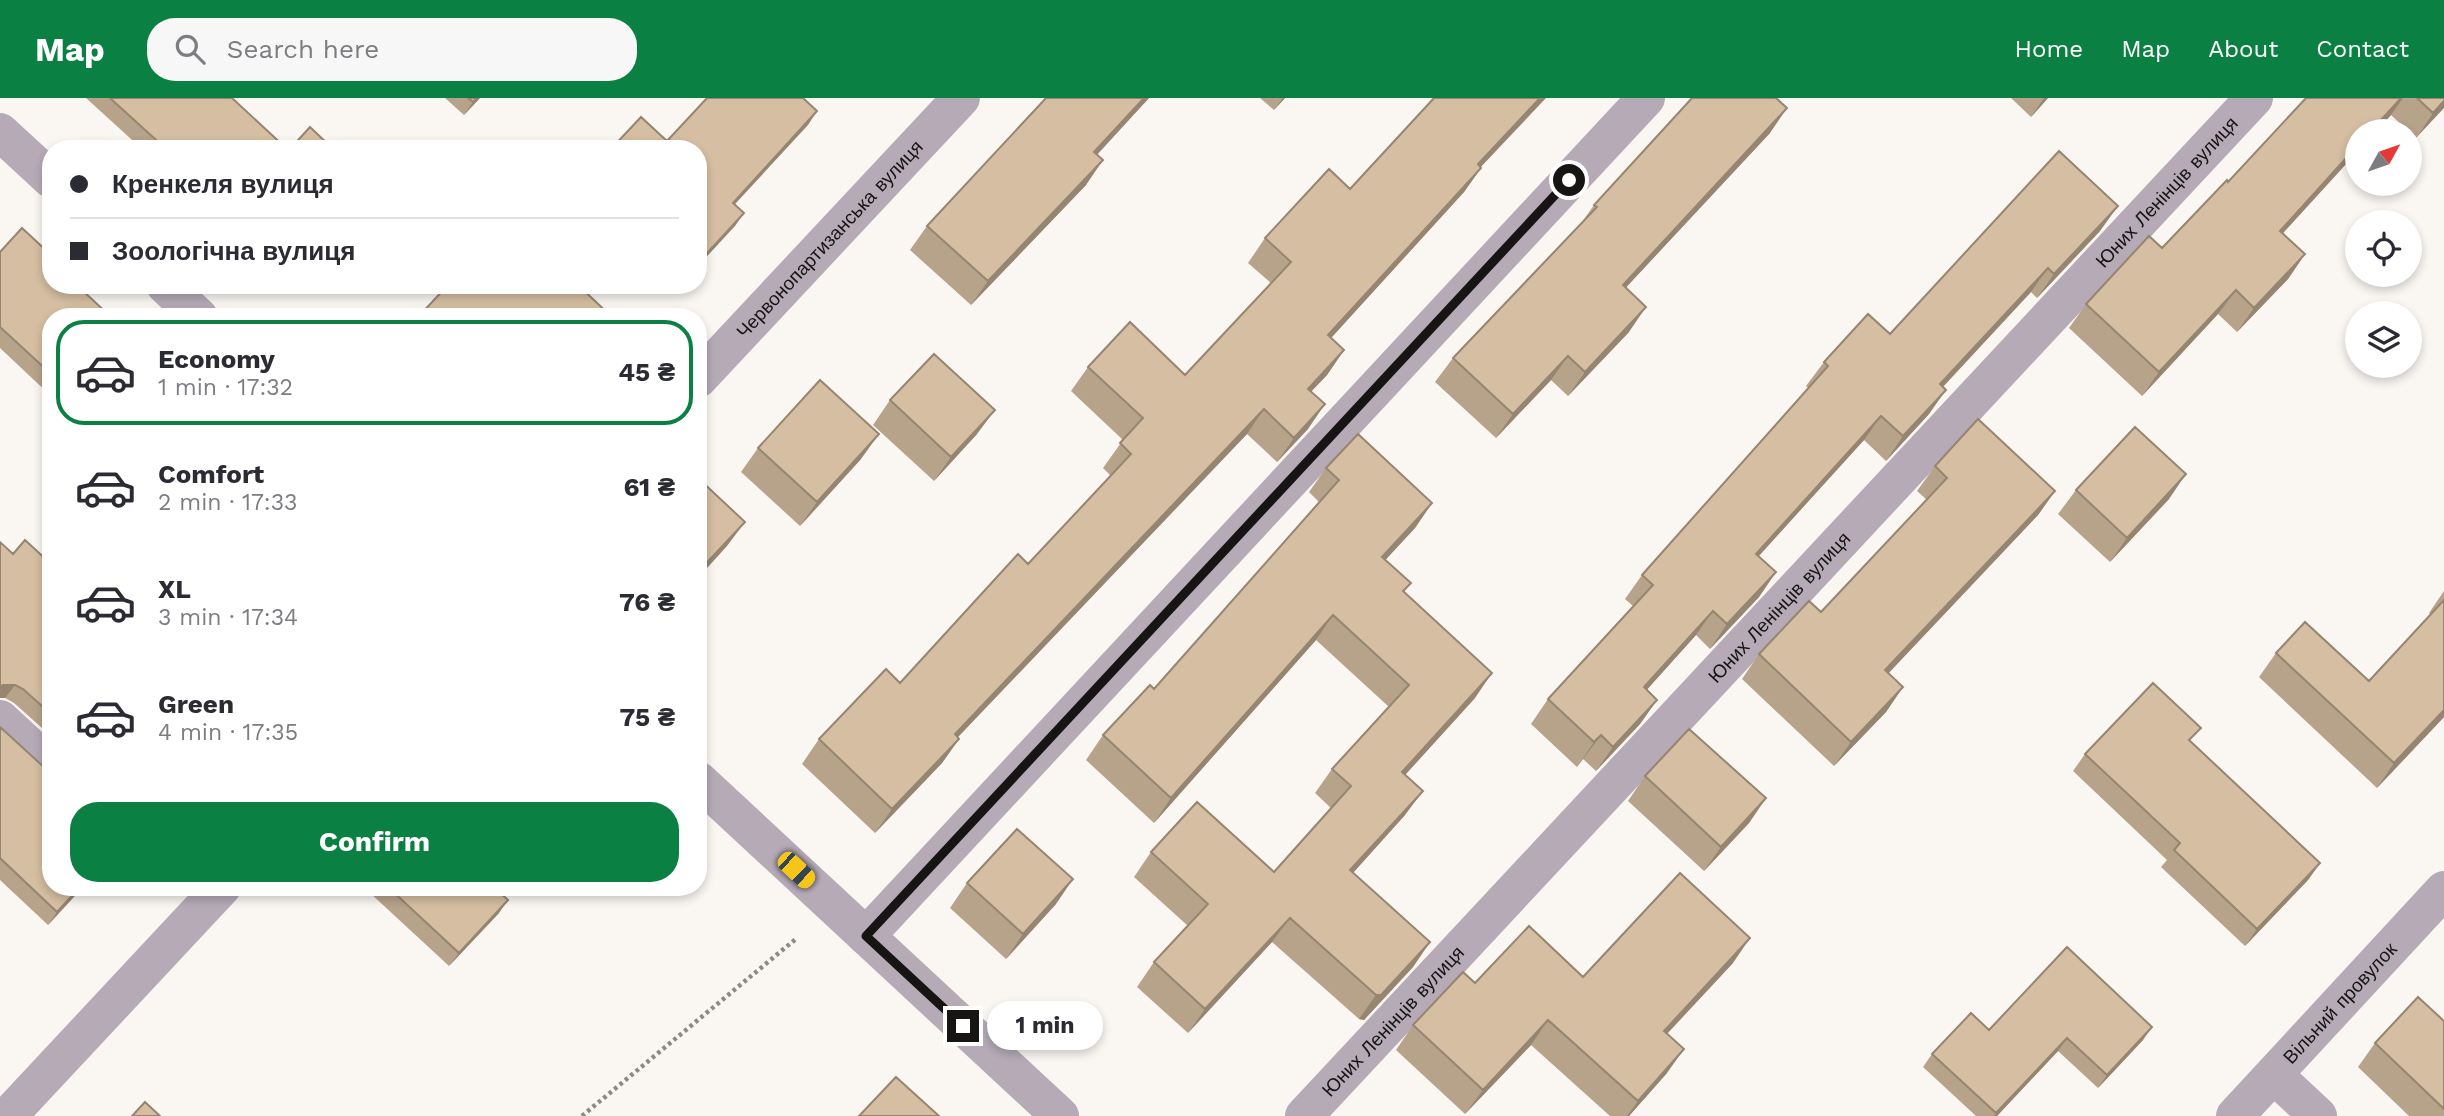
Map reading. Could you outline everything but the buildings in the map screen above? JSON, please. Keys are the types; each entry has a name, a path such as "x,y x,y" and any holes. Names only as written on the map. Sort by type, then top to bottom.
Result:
{"street":[{"path":"866,936 1646,98"},
{"name":"Юних Ленінців вулиця","path":"1304,1116 2254,98"},
{"name":"Червонопартизанська вулиця","path":"707,369 946,103"},
{"path":"0,132 42,171"},
{"path":"175,294 189,308"},
{"path":"0,719 42,758"},
{"path":"707,788 1060,1116"},
{"name":"Вільний провулок","path":"2235,1116 2444,890"},
{"path":"8,1116 199,896"},
{"path":"2274,1075 2318,1116"}],"path":[{"path":"582,1116 835,906"}],"route":[{"path":"963,1026 866,936 1569,180"}]}
